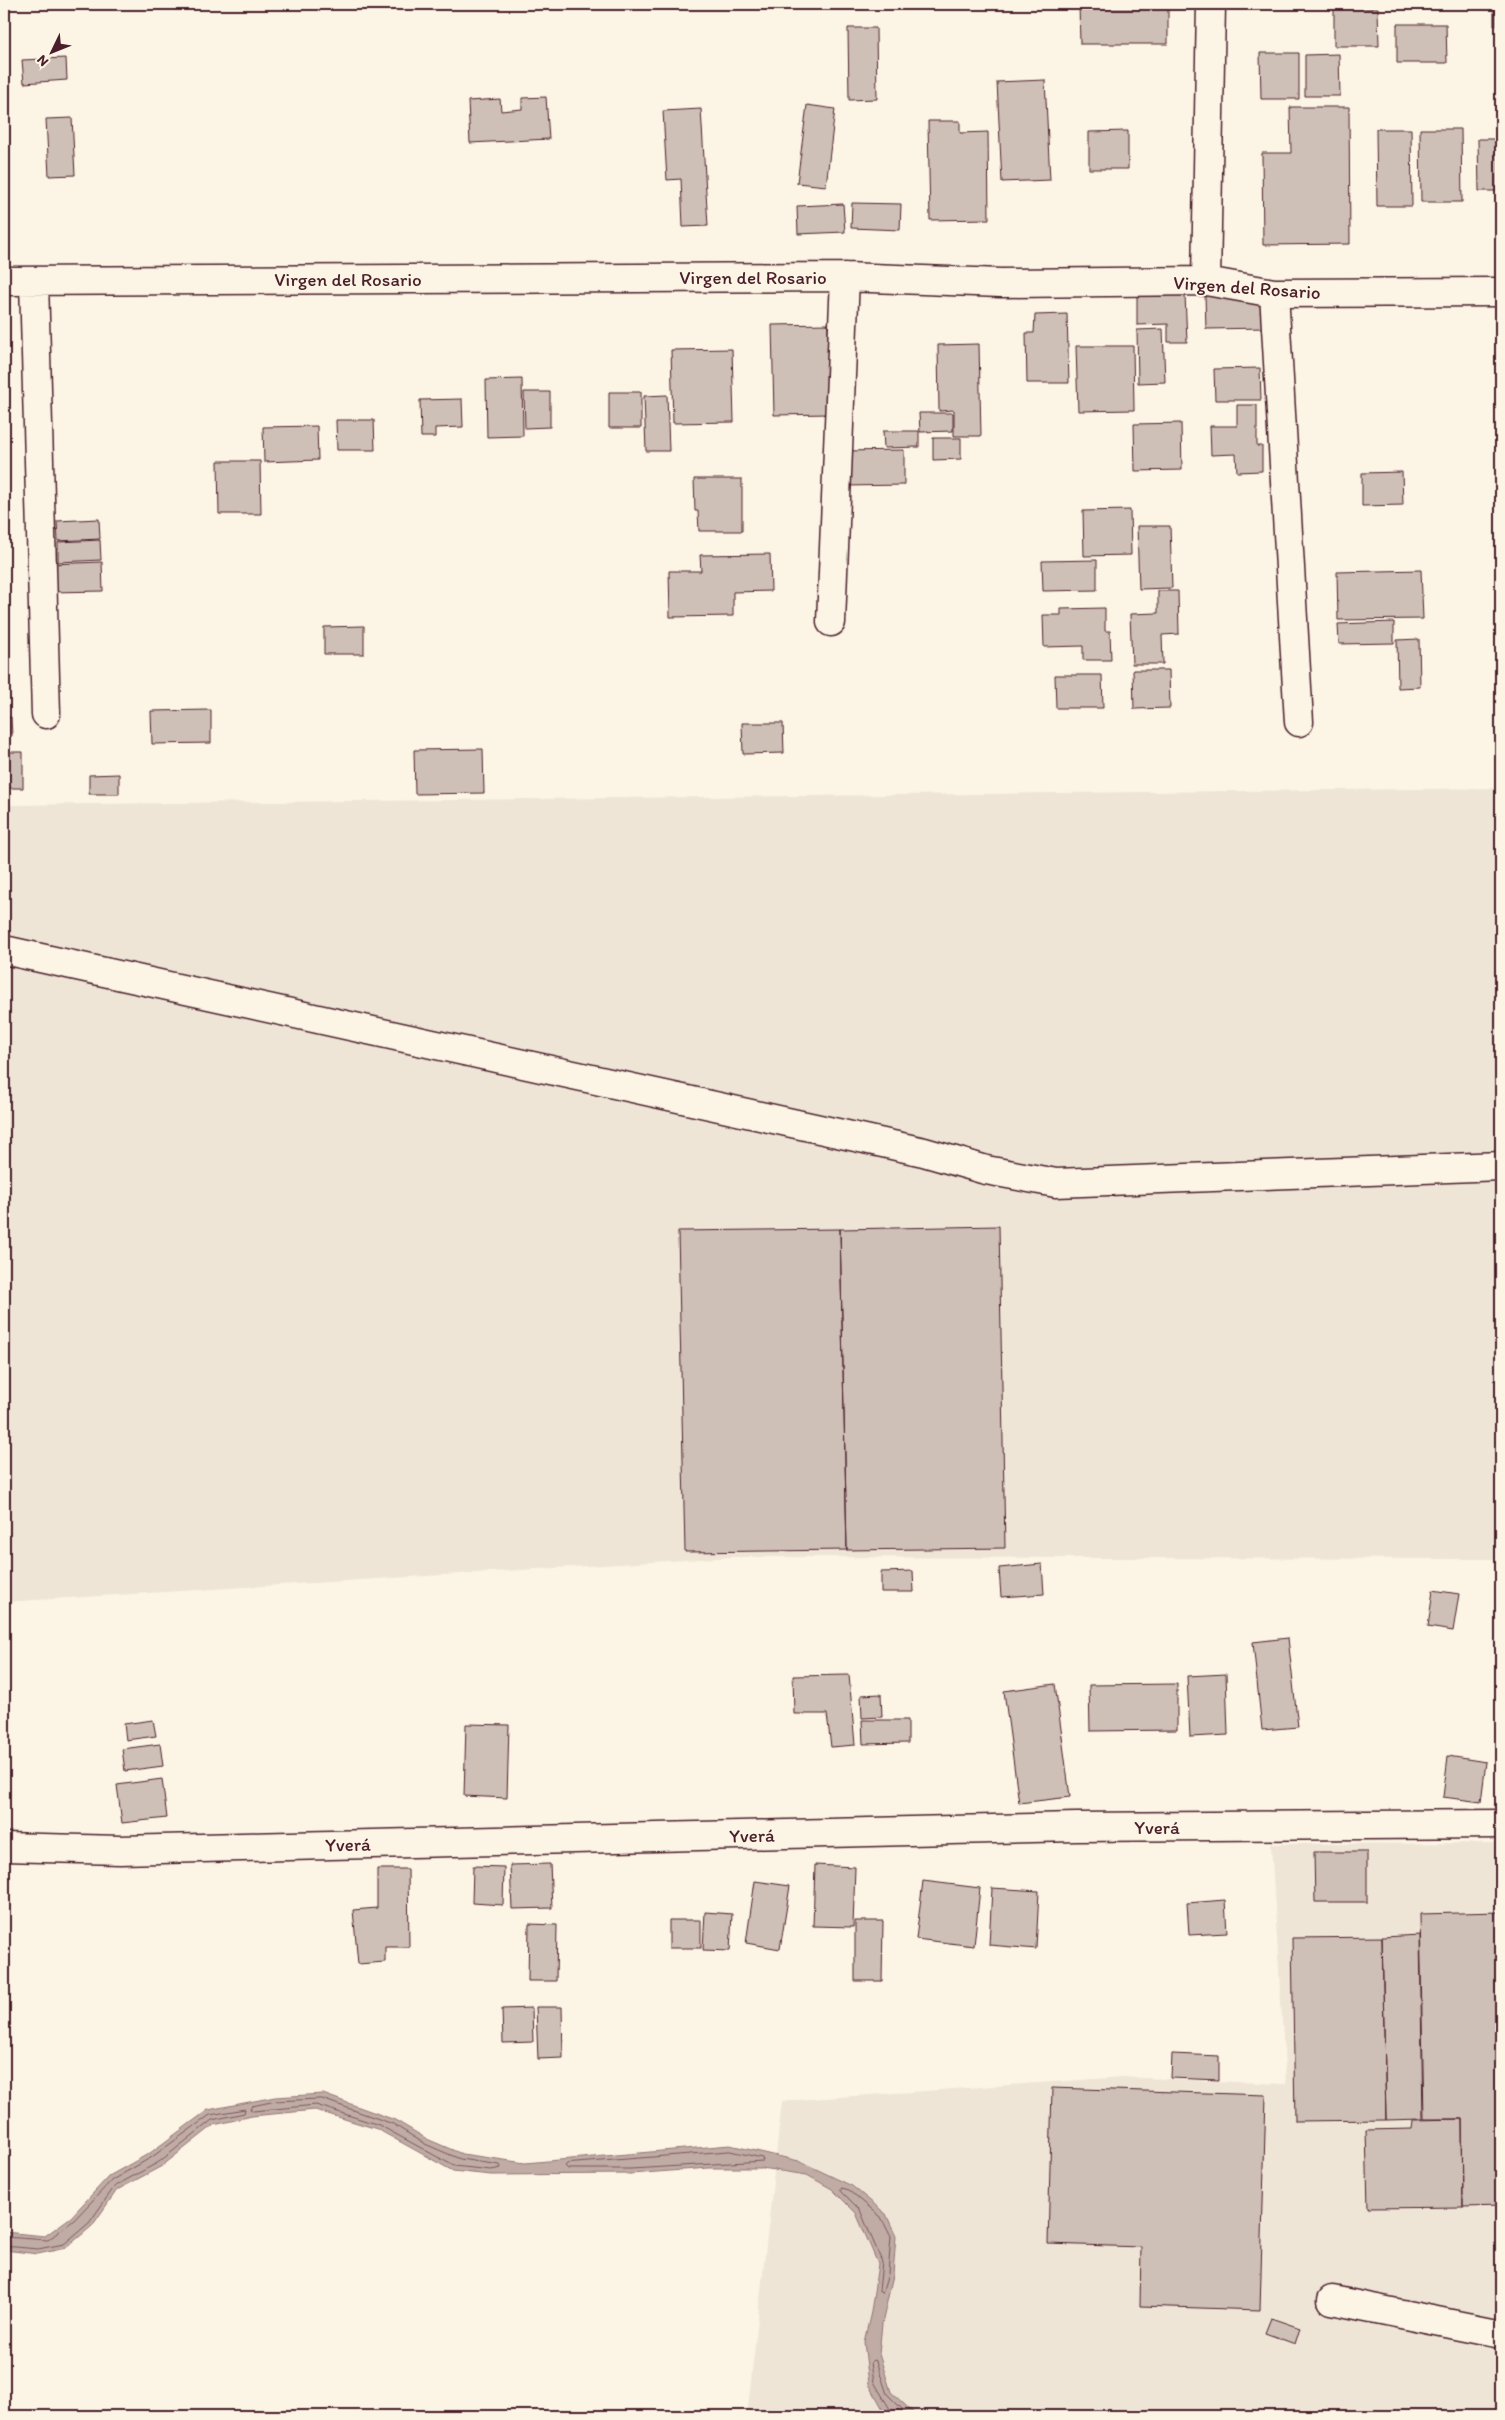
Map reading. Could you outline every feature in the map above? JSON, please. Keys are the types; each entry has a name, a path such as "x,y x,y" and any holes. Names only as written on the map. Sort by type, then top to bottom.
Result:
{"street":[{"path":"1206,281 1211,4"},
{"path":"831,622 845,277"},
{"name":"Virgen del Rosario","path":"4,281 845,277 1001,283 1206,281 1274,293 1501,292"},
{"path":"34,281 46,714"},
{"path":"1274,293 1299,722"},
{"path":"4,950 905,1148 986,1170 1056,1184 1501,1166"},
{"name":"Yverá","path":"4,1847 120,1850 1076,1827 1501,1824"},
{"path":"1332,2300 1501,2334"}],"shaded area":[{"path":"1501,788 1501,1559 734,1557 4,1602 4,805"},
{"path":"1501,1843 1501,2416 747,2416 782,2101 1122,2077 1286,2084 1271,1844"}],"water":[{"path":"323,2094 395,2120 427,2139 462,2154 525,2163 730,2145 799,2161 852,2186 886,2214 896,2236 893,2275 882,2324 879,2354 891,2392 917,2416 891,2416 884,2411 869,2384 864,2342 871,2312 878,2264 856,2213 832,2189 807,2175 761,2168 709,2168 631,2174 491,2175 453,2171 377,2129 315,2110 252,2116 214,2125 162,2166 117,2190 92,2226 66,2248 38,2254 4,2250 4,2232 45,2236 71,2217 109,2176 150,2153 208,2110 275,2097"}],"building":[{"path":"1079,4 1168,4 1168,44 1080,44"},
{"path":"1494,4 1501,4 1501,25 1494,26"},
{"path":"1334,7 1378,8 1379,46 1334,46"},
{"path":"1397,24 1446,24 1447,63 1397,63"},
{"path":"848,28 876,28 877,99 849,100"},
{"path":"1260,53 1299,53 1299,99 1261,99"},
{"path":"1339,54 1340,96 1305,96 1305,55"},
{"path":"66,58 67,80 24,83 22,60"},
{"path":"1045,80 1050,180 1002,182 997,82"},
{"path":"546,97 549,139 470,143 468,101 500,99 501,111 522,109 522,98"},
{"path":"807,105 835,109 826,186 797,183"},
{"path":"1290,107 1349,107 1350,244 1263,245 1262,153 1291,153"},
{"path":"701,109 708,226 683,227 681,179 667,180 663,111"},
{"path":"72,118 75,175 49,176 46,119"},
{"path":"928,121 960,121 960,133 988,132 989,219 930,220"},
{"path":"1376,129 1411,129 1412,206 1377,206"},
{"path":"1420,129 1461,129 1462,202 1421,202"},
{"path":"1128,131 1128,169 1089,169 1089,132"},
{"path":"1478,139 1501,139 1501,191 1479,191"},
{"path":"852,203 901,204 900,230 851,228"},
{"path":"843,204 845,232 798,234 797,206"},
{"path":"1185,294 1187,342 1168,342 1168,324 1137,325 1137,295"},
{"path":"1265,295 1266,328 1206,329 1205,296"},
{"path":"1067,314 1069,383 1027,383 1026,333 1034,333 1035,315"},
{"path":"828,324 829,414 774,415 772,325"},
{"path":"1163,329 1165,382 1138,383 1137,330"},
{"path":"979,344 981,436 954,436 954,410 939,411 938,345"},
{"path":"1076,346 1133,346 1134,410 1078,411"},
{"path":"732,349 734,422 673,423 671,350"},
{"path":"1260,368 1261,400 1215,400 1214,369"},
{"path":"522,379 523,436 487,437 486,380"},
{"path":"524,392 550,392 550,427 525,428"},
{"path":"609,392 641,392 641,428 609,428"},
{"path":"667,395 669,451 646,451 644,396"},
{"path":"462,399 463,427 435,428 435,437 421,437 420,400"},
{"path":"1237,405 1257,405 1257,446 1262,446 1262,471 1237,472 1236,454 1211,455 1210,426 1237,426"},
{"path":"919,413 953,413 953,431 920,432"},
{"path":"336,420 374,420 375,450 337,450"},
{"path":"1181,423 1182,470 1135,471 1134,424"},
{"path":"317,426 318,460 264,462 263,427"},
{"path":"883,431 919,431 919,447 884,448"},
{"path":"933,438 961,438 961,459 933,460"},
{"path":"904,450 904,485 845,486 845,451"},
{"path":"218,461 260,461 261,514 219,514"},
{"path":"1402,472 1403,505 1362,506 1362,473"},
{"path":"694,479 742,479 742,531 699,531 698,511 695,511"},
{"path":"1130,510 1131,555 1084,556 1083,511"},
{"path":"99,519 100,539 58,541 57,521"},
{"path":"1137,526 1170,526 1172,588 1139,589"},
{"path":"100,540 101,560 58,562 58,542"},
{"path":"770,554 771,591 733,592 733,616 670,617 669,571 701,571 700,555"},
{"path":"1097,560 1097,590 1043,591 1042,561"},
{"path":"102,562 103,591 52,592 51,564"},
{"path":"1421,570 1423,619 1338,620 1337,572"},
{"path":"1158,591 1178,591 1179,634 1162,635 1163,664 1132,664 1130,614 1158,613"},
{"path":"1105,608 1105,631 1110,631 1111,660 1083,660 1083,646 1044,647 1043,615 1061,615 1061,609"},
{"path":"1394,622 1394,643 1339,644 1338,624"},
{"path":"364,626 364,654 324,654 324,627"},
{"path":"1419,639 1420,687 1398,688 1397,640"},
{"path":"1133,670 1169,670 1170,708 1134,709"},
{"path":"1055,675 1102,675 1103,708 1056,708"},
{"path":"211,710 211,743 152,744 151,711"},
{"path":"11,717 12,736 4,737 4,718"},
{"path":"742,723 783,723 784,753 743,754"},
{"path":"483,749 484,793 415,794 414,750"},
{"path":"4,752 23,752 23,788 4,788"},
{"path":"119,774 119,794 89,794 89,775"},
{"path":"999,1226 1005,1548 847,1550 840,1229"},
{"path":"840,1229 847,1550 685,1552 678,1231"},
{"path":"1042,1564 1044,1594 1001,1597 999,1568"},
{"path":"913,1571 914,1592 881,1592 881,1572"},
{"path":"1433,1590 1459,1594 1453,1631 1428,1627"},
{"path":"1288,1638 1298,1727 1262,1730 1253,1642"},
{"path":"1226,1674 1228,1735 1190,1737 1187,1676"},
{"path":"849,1675 855,1745 831,1747 827,1714 794,1714 793,1676"},
{"path":"1055,1684 1070,1797 1019,1803 1004,1691"},
{"path":"1177,1684 1177,1730 1090,1731 1089,1685"},
{"path":"881,1694 882,1717 862,1718 861,1695"},
{"path":"153,1720 156,1736 126,1740 124,1724"},
{"path":"862,1720 908,1720 908,1743 863,1744"},
{"path":"466,1724 509,1725 507,1798 464,1796"},
{"path":"160,1744 163,1766 125,1771 122,1749"},
{"path":"1448,1756 1486,1762 1481,1802 1443,1797"},
{"path":"162,1779 167,1818 122,1823 117,1785"},
{"path":"1314,1852 1367,1852 1367,1902 1315,1902"},
{"path":"550,1864 552,1908 512,1909 510,1865"},
{"path":"815,1865 855,1867 853,1927 813,1926"},
{"path":"473,1866 504,1867 503,1905 472,1903"},
{"path":"377,1869 408,1869 409,1947 385,1947 385,1962 358,1964 353,1910 377,1908"},
{"path":"755,1881 790,1886 780,1949 746,1943"},
{"path":"923,1881 980,1888 974,1946 916,1939"},
{"path":"992,1888 1039,1891 1036,1949 989,1945"},
{"path":"1225,1900 1227,1933 1189,1935 1187,1903"},
{"path":"705,1912 732,1914 730,1951 703,1950"},
{"path":"1500,1912 1501,2206 1463,2207 1462,2119 1424,2119 1420,1914"},
{"path":"669,1920 701,1920 701,1948 669,1948"},
{"path":"855,1921 883,1921 882,1981 855,1981"},
{"path":"529,1924 557,1925 556,1981 528,1981"},
{"path":"1420,1935 1423,2119 1386,2120 1382,1937"},
{"path":"1382,1937 1386,2120 1295,2121 1292,1938"},
{"path":"536,2007 562,2007 563,2058 538,2059"},
{"path":"532,2008 533,2042 503,2043 502,2009"},
{"path":"1172,2054 1219,2056 1219,2080 1171,2078"},
{"path":"1052,2088 1266,2095 1260,2310 1140,2306 1141,2247 1048,2244"},
{"path":"1462,2119 1463,2207 1368,2208 1366,2130 1412,2129 1413,2120"},
{"path":"1271,2318 1300,2328 1295,2344 1265,2333"}]}
